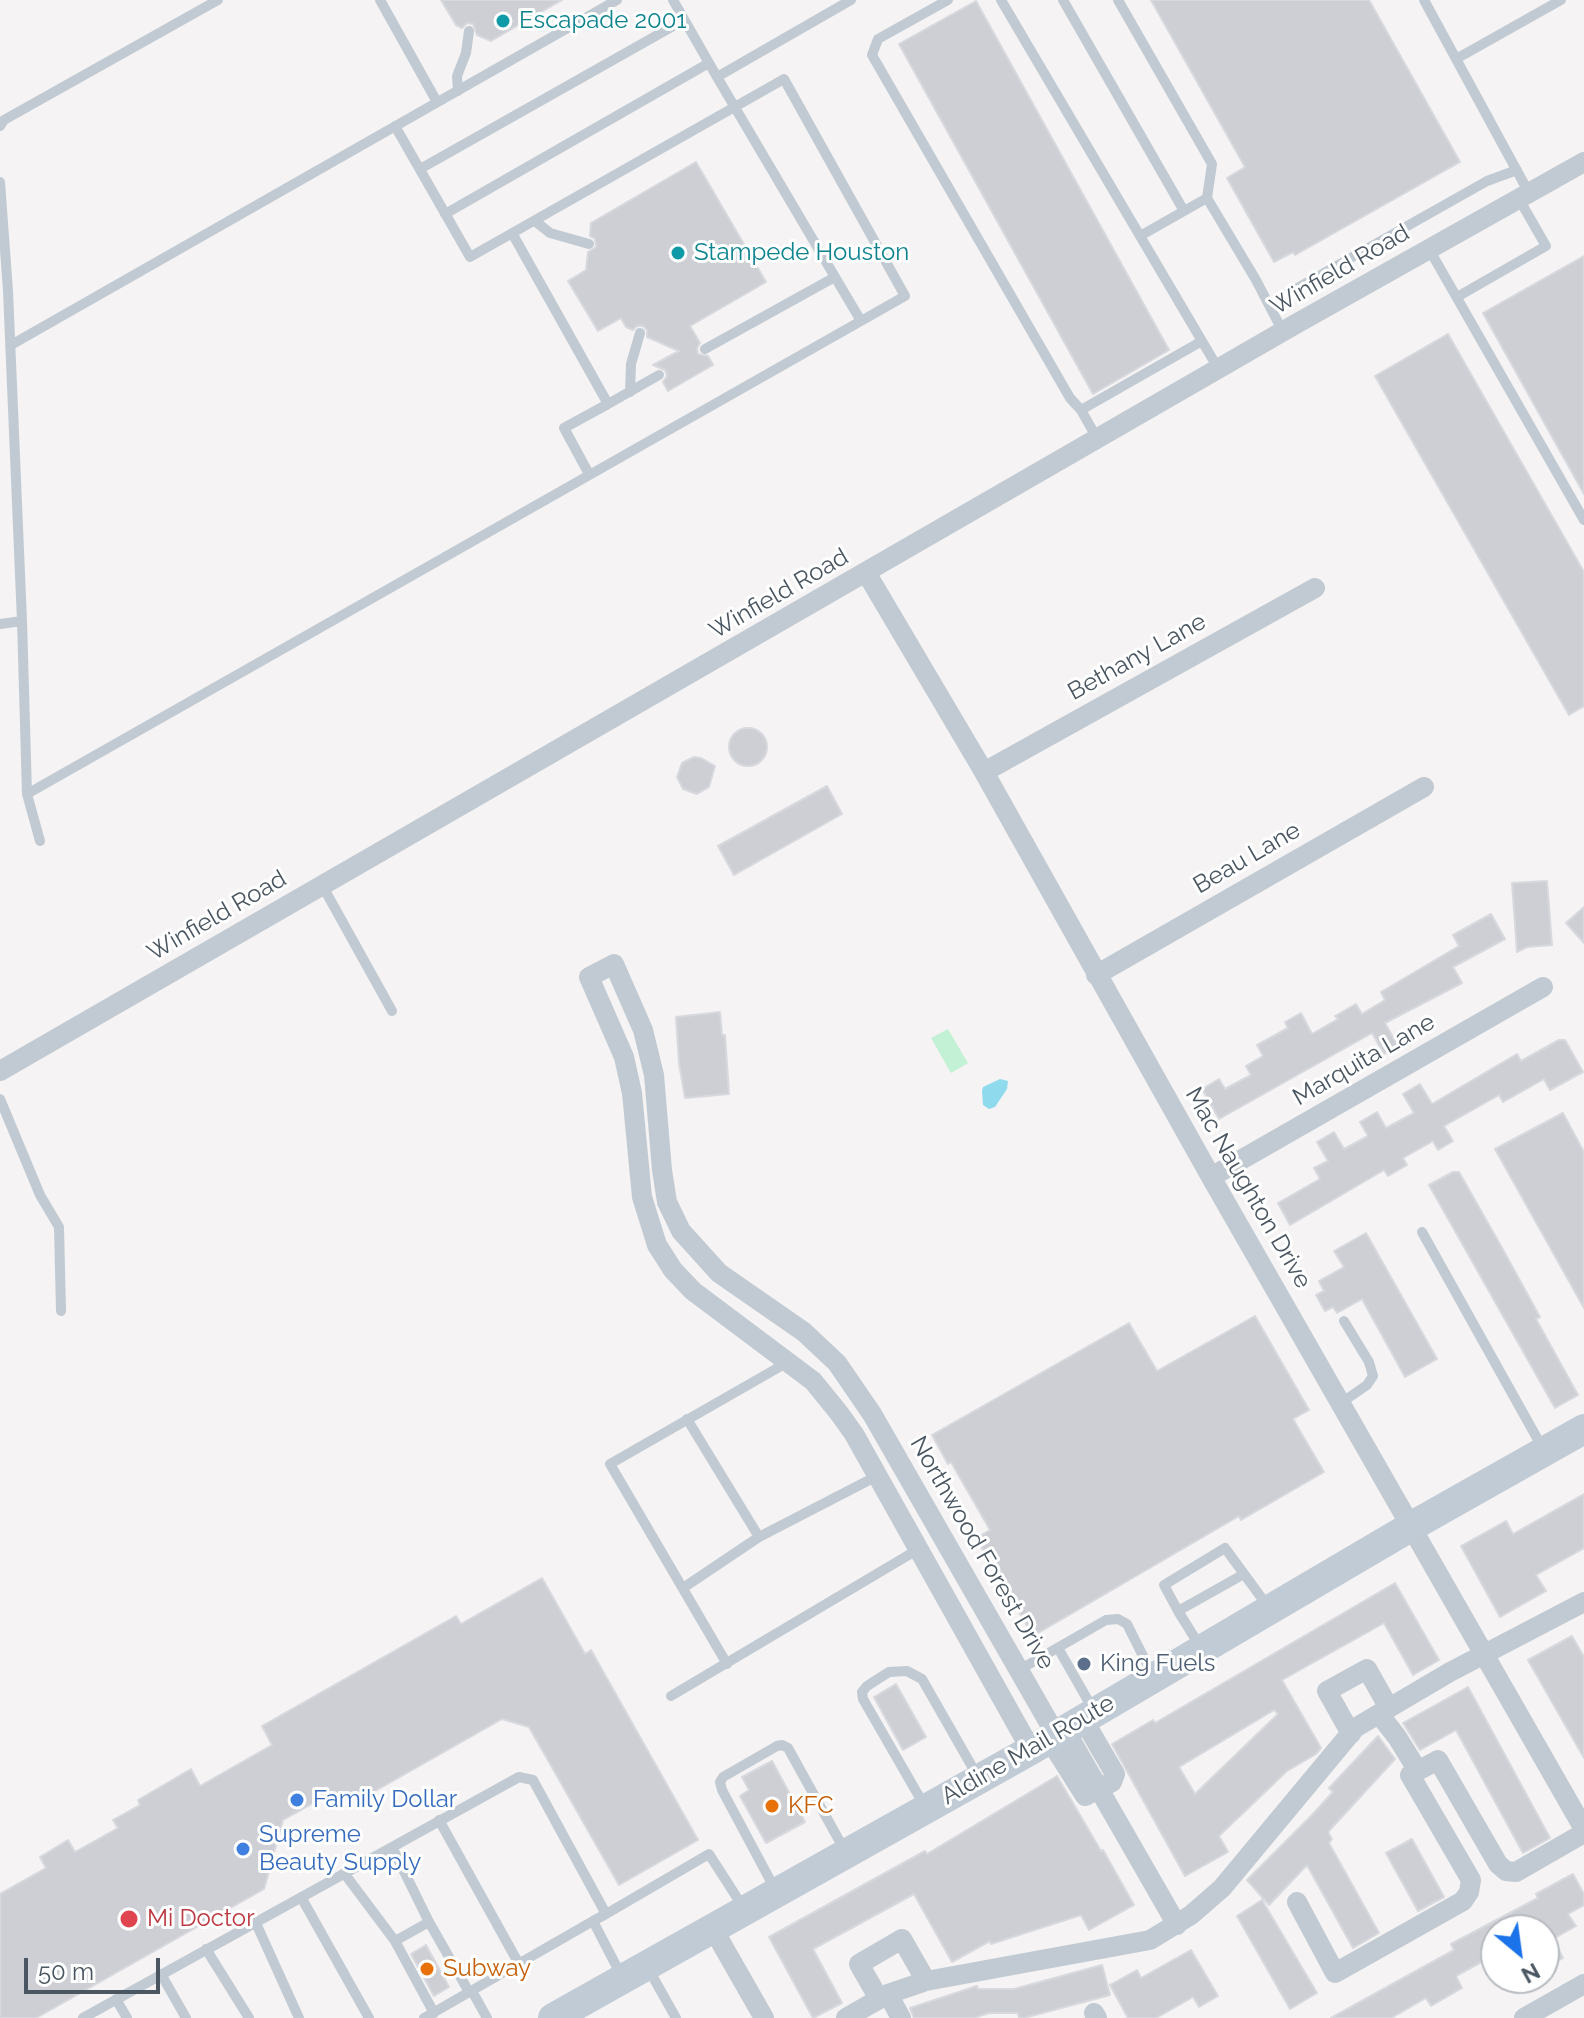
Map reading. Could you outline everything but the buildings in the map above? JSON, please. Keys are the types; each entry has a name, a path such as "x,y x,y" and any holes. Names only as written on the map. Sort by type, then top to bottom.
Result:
{"main road":[{"name":"Aldine Mail Route","path":"571,2013 635,1971 979,1779 1584,1429"}],"street":[{"name":"Winfield Road","path":"0,1071 1584,162"},
{"name":"Mac Naughton Drive","path":"867,574 984,772 1096,975 1584,1831"},
{"name":"Bethany Lane","path":"984,772 1315,588"},
{"name":"Beau Lane","path":"1096,975 1424,787"},
{"name":"Northwood Forest Drive","path":"614,964 643,1030 654,1075 663,1181 667,1202 681,1231 719,1273 804,1332 837,1363 862,1398 1019,1670 1063,1731 917,1550 854,1434 813,1381 693,1291 673,1270 657,1245 642,1197 632,1093 624,1057 589,977 614,964"},
{"name":"Marquita Lane","path":"1211,1177 1543,987"},
{"path":"657,1245 681,1231"},
{"path":"839,1413 862,1398"},
{"path":"846,2018 884,1997 926,1981 1136,1944 1177,1925 1222,1888 1351,1734 1384,1711 1584,1602"},
{"path":"1351,1734 1327,1691 1367,1669 1384,1711 1418,1771"},
{"path":"1063,1731 1115,1774 1112,1782 1085,1796 1063,1731"},
{"path":"1297,1902 1335,1973 1463,1901 1469,1892 1471,1880 1410,1775 1438,1760 1498,1864 1506,1871 1516,1872 1584,1831"},
{"path":"1099,1790 1177,1925"},
{"path":"1471,1880 1498,1864"},
{"path":"712,1927 764,2018"},
{"path":"901,2018 859,1964 902,1939 926,1981"},
{"path":"1524,2018 1584,1984"}],"lane":[{"path":"0,126 4,120 218,0"},
{"path":"380,0 437,102"},
{"path":"11,345 617,0"},
{"path":"673,0 861,321"},
{"path":"717,77 851,0"},
{"path":"948,0 878,39 872,55 1070,398 1081,410 1098,440"},
{"path":"1001,0 1219,370"},
{"path":"1063,0 1184,211"},
{"path":"1118,0 1212,164 1207,198 1283,332"},
{"path":"1424,0 1517,170 1524,196 1546,246 1457,297"},
{"path":"1456,59 1561,0"},
{"path":"420,169 465,149 684,20"},
{"path":"458,91 457,76 466,53 469,31"},
{"path":"445,214 486,186 709,63"},
{"path":"27,794 905,296 784,79 470,257 395,126"},
{"path":"1269,304 1487,181 1517,170"},
{"path":"0,182 11,345 6,403 22,621 27,794 40,841"},
{"path":"1140,236 1207,198"},
{"path":"535,221 550,233 589,244"},
{"path":"512,233 608,404"},
{"path":"1429,249 1584,520"},
{"path":"705,349 835,277"},
{"path":"630,392 631,364 640,333"},
{"path":"1081,410 1202,341"},
{"path":"589,474 564,428 659,375"},
{"path":"0,624 22,621"},
{"path":"322,885 392,1011"},
{"path":"0,1099 40,1195 59,1227 61,1311"},
{"path":"1422,1232 1544,1451"},
{"path":"1341,1403 1367,1385 1373,1376 1369,1362 1344,1321"},
{"path":"727,1664 610,1464 788,1362"},
{"path":"687,1419 759,1537"},
{"path":"683,1588 759,1537 877,1476"},
{"path":"1202,1650 1164,1585 1225,1548 1270,1610"},
{"path":"671,1696 917,1550"},
{"path":"1178,1611 1244,1574"},
{"path":"1019,1670 1106,1620 1118,1619 1127,1624 1154,1678"},
{"path":"1058,1648 1063,1731"},
{"path":"926,1808 863,1699 862,1692 867,1686 889,1672 907,1671 922,1679 979,1779"},
{"path":"776,1891 720,1782 723,1777 777,1746 788,1748 845,1853"},
{"path":"83,2018 519,1777 533,1780 606,1914"},
{"path":"439,1820 519,1964"},
{"path":"392,1847 429,1922 487,2018"},
{"path":"344,1873 395,1941 429,2015 709,1854 744,1909"},
{"path":"301,1897 369,2018"},
{"path":"255,1921 299,2018"},
{"path":"593,1921 676,2018"},
{"path":"395,1941 429,1922"},
{"path":"206,1949 249,2018"},
{"path":"161,1974 186,2018"},
{"path":"116,1999 127,2018"}],"green space":[{"path":"948,1029 968,1063 951,1073 931,1038"}],"water":[{"path":"1000,1079 1008,1081 1007,1089 995,1107 989,1109 983,1105 983,1087"}],"place":[{"name":"Escapade 2001","path":"503,21"},
{"name":"Stampede Houston","path":"678,253"},
{"name":"King Fuels","path":"1084,1664"},
{"name":"Family Dollar","path":"297,1800"},
{"name":"KFC","path":"772,1806"},
{"name":"Supreme Beauty Supply","path":"243,1849"},
{"name":"Mi Doctor","path":"129,1919"},
{"name":"Subway","path":"427,1969"}]}
